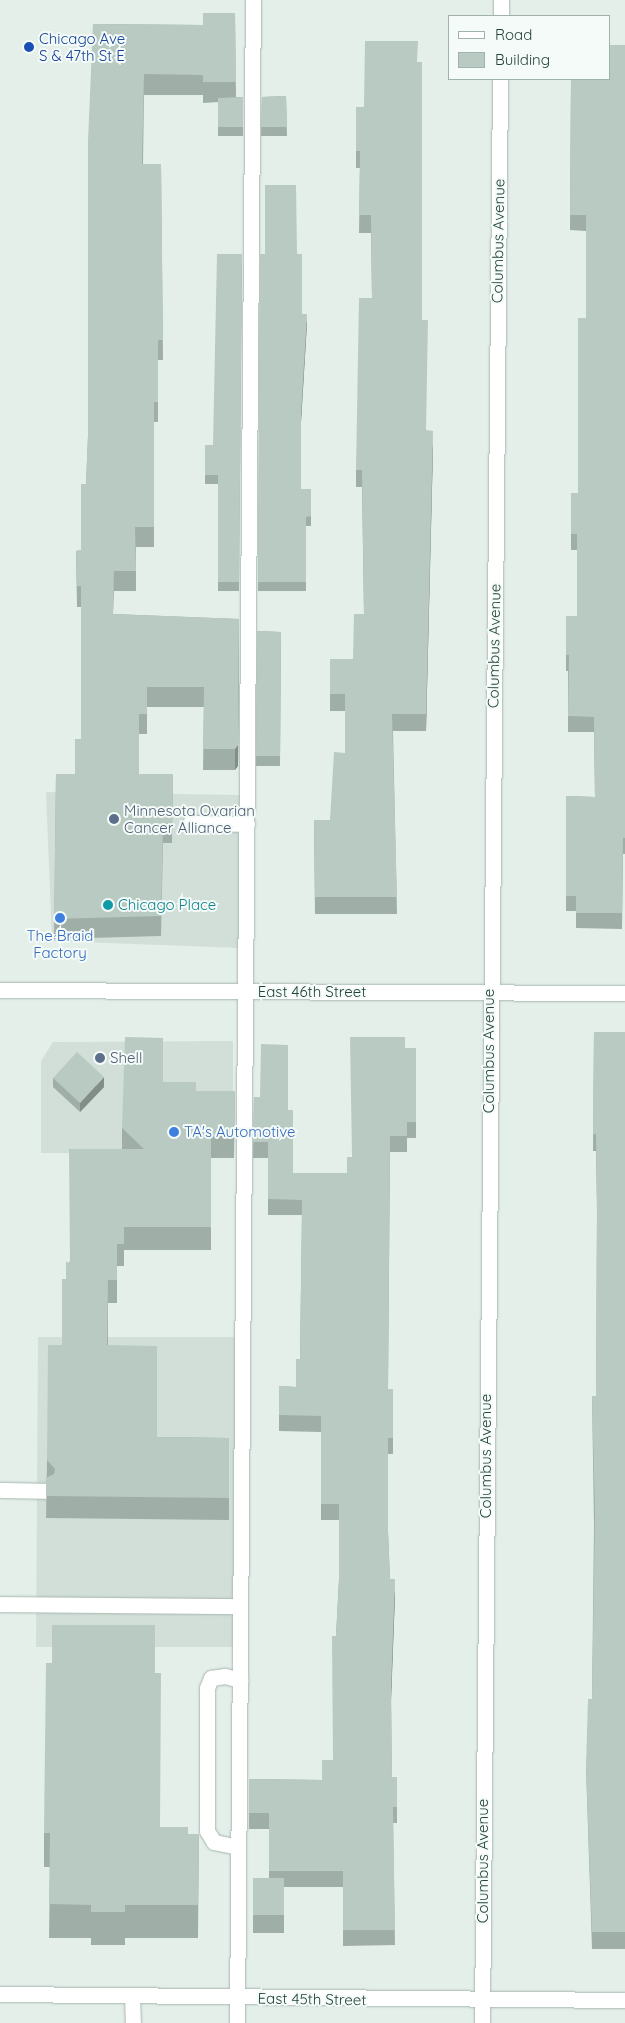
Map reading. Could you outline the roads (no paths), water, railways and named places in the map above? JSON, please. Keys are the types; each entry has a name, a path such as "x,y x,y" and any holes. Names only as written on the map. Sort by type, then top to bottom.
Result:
{"street":[{"path":"237,2023 253,0"},
{"path":"501,0 501,15"},
{"name":"Columbus Avenue","path":"482,2023 490,993 500,80"},
{"path":"190,823 247,824"},
{"name":"East 46th Street","path":"0,990 625,993"},
{"path":"0,1490 46,1491"},
{"path":"0,1604 240,1606"},
{"path":"238,1847 214,1842 207,1831 207,1688 211,1678 225,1676 240,1680"},
{"name":"East 45th Street","path":"0,1994 482,2001 625,2000"},
{"path":"132,1997 133,2023"}],"place":[{"name":"Chicago Ave S & 47th St E","path":"29,47"},
{"name":"Minnesota Ovarian Cancer Alliance","path":"114,819"},
{"name":"Chicago Place","path":"108,905"},
{"name":"The Braid Factory","path":"60,918"},
{"name":"Shell","path":"100,1058"},
{"name":"TA's Automotive","path":"174,1132"}]}
